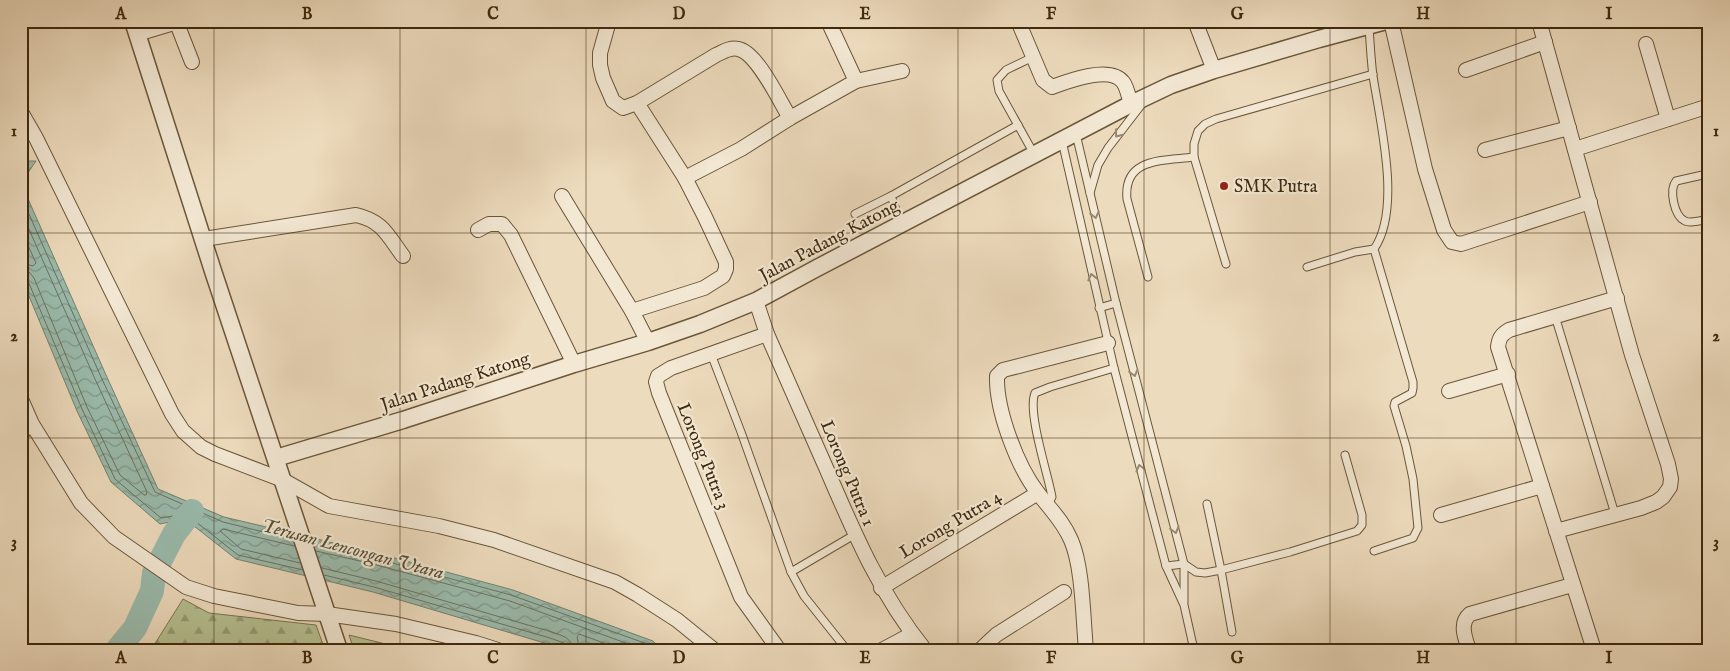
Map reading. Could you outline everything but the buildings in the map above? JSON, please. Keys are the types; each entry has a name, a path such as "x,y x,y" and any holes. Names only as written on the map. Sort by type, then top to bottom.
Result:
{"street":[{"path":"609,21 600,53 602,78 614,101 623,108 637,103 716,55 729,50 740,49 753,59 790,118"},
{"path":"828,21 856,81"},
{"path":"1018,21 1043,80 1052,87 1095,75 1110,74 1123,82 1131,104"},
{"path":"1195,21 1214,70"},
{"name":"Jalan Padang Katong","path":"276,458 403,420 648,342 756,302 1034,154 1171,85 1214,70 1368,24 1386,21"},
{"path":"1391,21 1425,169 1444,230 1452,242 1461,244 1590,202"},
{"path":"1539,21 1632,355 1668,464 1671,479 1670,487 1666,494 1656,502 1641,508 1556,531"},
{"path":"192,62 177,22 135,28 339,650"},
{"path":"1466,70 1544,42"},
{"path":"1646,44 1668,119"},
{"path":"685,178 741,149 790,118 856,81 902,72"},
{"path":"632,311 704,288 724,276 726,269 726,262 685,178 637,103"},
{"path":"1575,149 1709,106"},
{"path":"21,112 40,146 168,407 183,430 201,447 282,480 329,506 439,526 494,540 615,582 677,620 714,650"},
{"path":"1485,150 1569,128"},
{"path":"562,196 632,311 648,342"},
{"path":"204,239 356,215 370,218 382,226 403,256"},
{"path":"478,230 489,224 502,224 511,235 574,364"},
{"path":"1594,650 1498,347 1499,339 1509,330 1616,298"},
{"name":"Lorong Putra 1","path":"756,302 767,334 854,535 881,588 924,650"},
{"name":"Lorong Putra 3","path":"767,334 663,372 658,376 658,388 740,597 779,650"},
{"path":"1086,650 1078,565 1072,541 1061,521 1038,493 1018,458 1003,418 997,376 1003,370 1108,343"},
{"path":"1449,392 1508,374"},
{"path":"21,399 32,424 81,503 114,537 186,587 223,598 298,612 325,610 396,624 498,650"},
{"path":"1441,514 1542,486"},
{"name":"Lorong Putra 4","path":"881,588 1038,493"},
{"path":"1469,650 1464,627 1466,617 1470,614 1572,585"},
{"path":"980,650 996,635 1064,592"},
{"path":"882,650 912,634"}],"lane":[{"path":"1307,267 1355,252 1374,249 1379,242 1384,226 1388,177 1373,74 1368,24"},
{"path":"1033,57 1006,70 997,80 999,91 1034,154"},
{"path":"1226,264 1194,157 1194,144 1198,131 1205,124 1216,119 1373,74"},
{"path":"1090,194 1098,165 1103,156 1148,96"},
{"path":"855,214 1018,125"},
{"path":"1076,133 1116,303 1184,564 1184,605"},
{"path":"1062,141 1114,368 1166,566 1184,605 1194,650"},
{"path":"1148,277 1127,199 1128,180 1133,173 1145,164 1194,157"},
{"path":"1709,186 1708,173 1676,181 1672,189 1677,211 1682,220 1689,222 1709,218"},
{"path":"891,196 901,224"},
{"path":"1374,249 1414,388 1412,393 1395,402 1394,406 1406,446 1413,479 1418,528 1413,538 1374,551"},
{"path":"1099,308 1116,303"},
{"path":"1555,316 1615,514"},
{"path":"711,354 791,572 804,596 846,650"},
{"path":"1048,504 1052,497 1043,464 1032,405 1035,393 1114,368"},
{"path":"21,442 32,424"},
{"path":"1166,566 1184,564 1196,572 1205,573 1290,552 1356,531 1362,525 1362,516 1345,456"},
{"path":"1207,504 1232,632"},
{"path":"791,572 854,535"}],"green space":[{"path":"183,599 209,613 316,625 325,650 151,650"},
{"path":"349,635 410,650 354,650"}],"water":[{"path":"21,161 36,161 21,183"},
{"name":"Terusan Lencongan Utara","path":"21,183 158,489 224,517 376,553 513,590 653,641 662,650 568,650 373,592 236,559 185,519 160,524 111,482 77,411 21,277"}],"waterway":[{"path":"117,650 135,628 152,591 154,573 174,534 192,511"}],"place":[{"name":"SMK Putra","path":"1224,186"}]}
